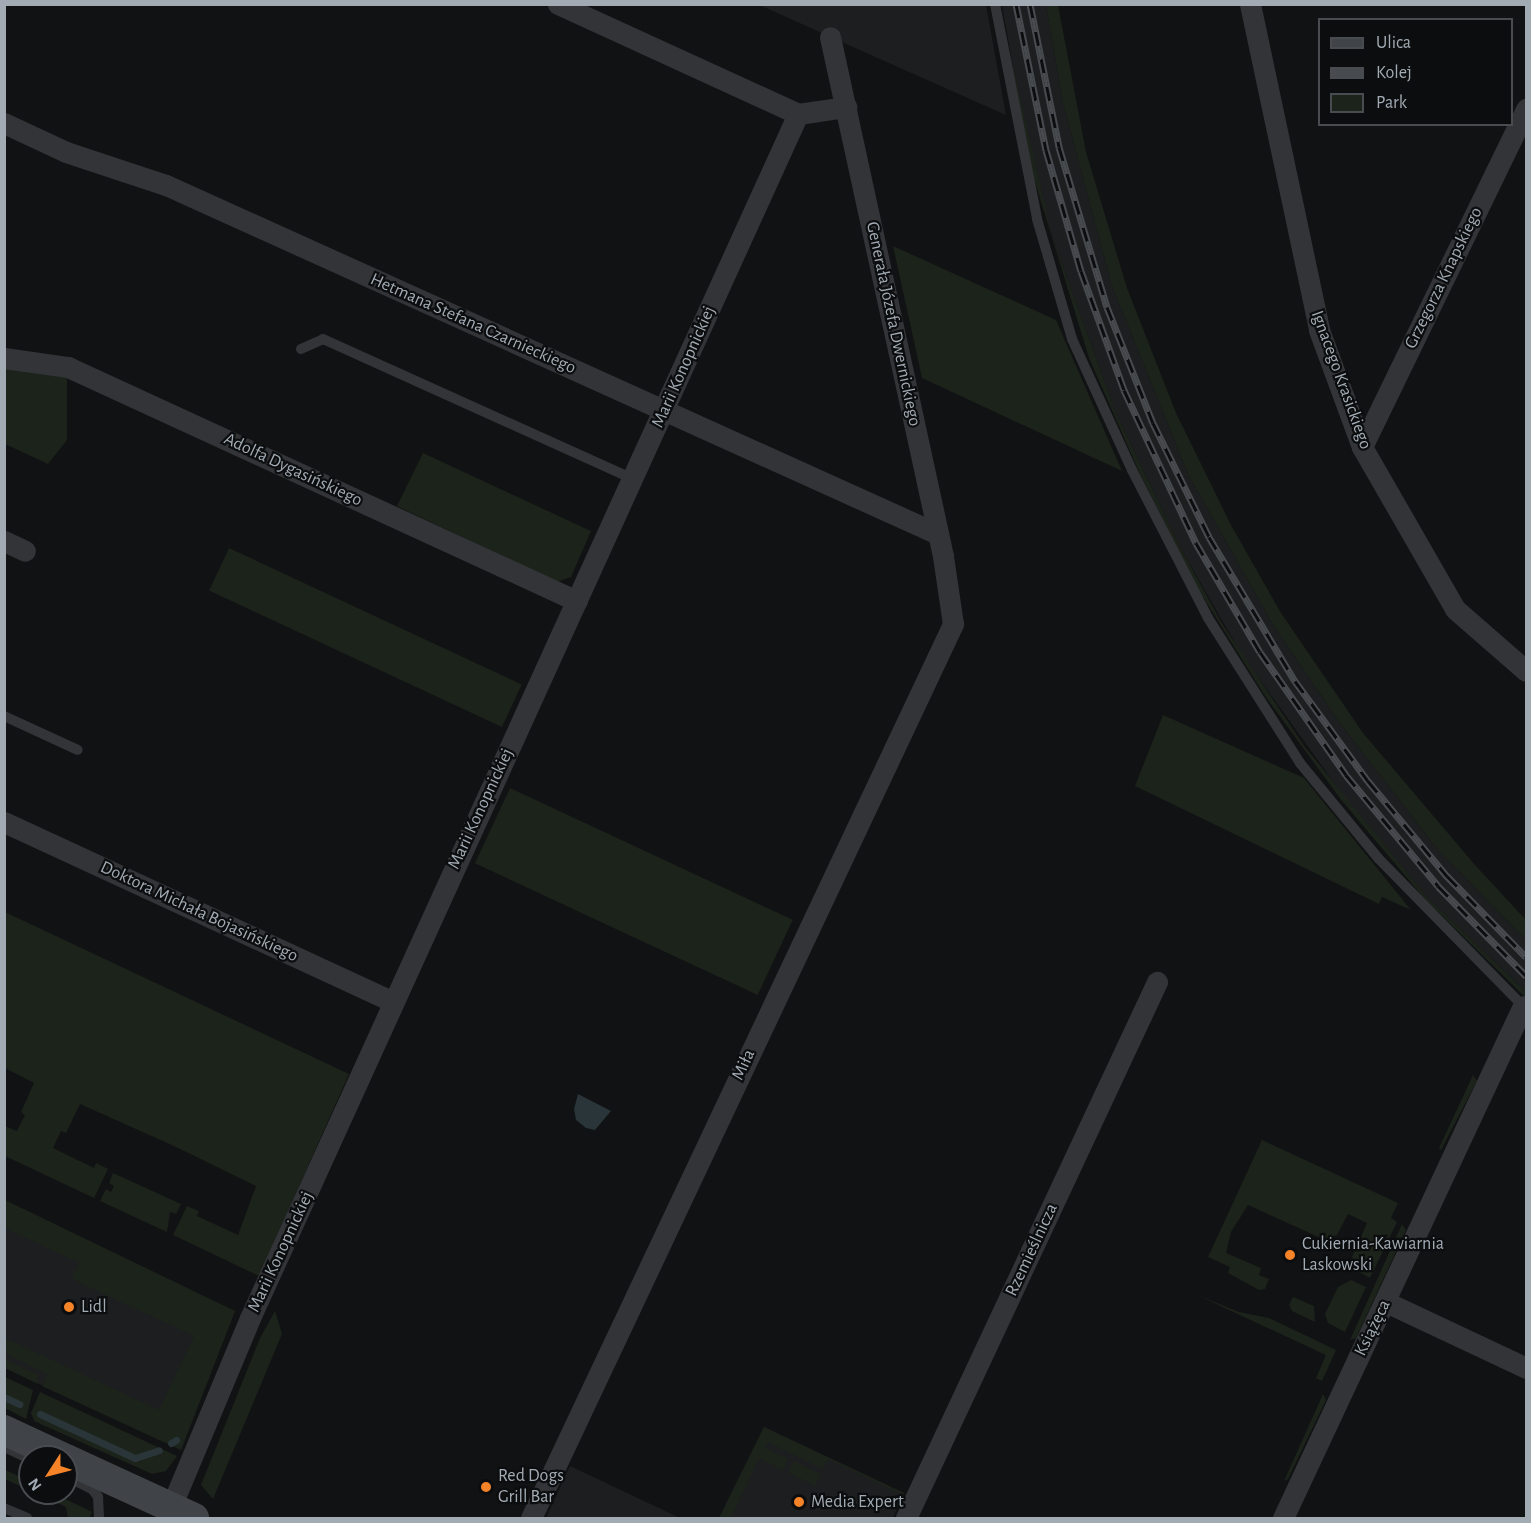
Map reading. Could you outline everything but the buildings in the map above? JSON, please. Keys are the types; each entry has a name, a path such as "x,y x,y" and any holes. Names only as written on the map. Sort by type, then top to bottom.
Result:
{"main road":[{"path":"4,1430 36,1445"},
{"path":"78,1465 180,1513"}],"street":[{"path":"558,4 798,114 846,107"},
{"name":"Ignacego Krasickiego","path":"1250,4 1319,330 1362,447 1455,609 1527,671"},
{"name":"Generała Józefa Dwernickiego","path":"831,37 954,612"},
{"name":"Grzegorza Knapskiego","path":"1362,447 1527,109"},
{"name":"Marii Konopnickiej","path":"180,1513 250,1318 798,114"},
{"name":"Hetmana Stefana Czarnieckiego","path":"4,123 66,152 166,185 938,534"},
{"name":"Adolfa Dygasińskiego","path":"4,358 68,367 577,601"},
{"path":"4,541 25,550"},
{"name":"Miła","path":"531,1518 953,624 954,612"},
{"name":"Doktora Michała Bojasińskiego","path":"4,822 393,1002"},
{"name":"Rzemieślnicza","path":"906,1518 1157,982"},
{"name":"Książęca","path":"1282,1518 1525,1008"},
{"path":"1386,1302 1527,1368"}],"lane":[{"path":"995,4 1037,219 1072,339 1132,470 1208,618 1314,780 1378,858 1525,1008"},
{"path":"301,349 323,339 633,479"},
{"path":"4,716 78,750"},
{"path":"4,1447 18,1453"},
{"path":"78,1482 93,1490 98,1497 99,1518"},
{"path":"4,1508 27,1518"}],"shaded area":[{"path":"760,5 986,5 1006,115 844,43"},
{"path":"1002,5 1046,5 1063,103 1112,286 1188,474 1272,623 1339,722 1439,851 1526,940 1526,992 1427,897 1345,798 1242,655 1180,547 1116,413 1052,236 1021,112"},
{"path":"578,1094 611,1111 595,1130 586,1128 576,1120 574,1109"},
{"path":"5,1203 235,1311 181,1450 5,1368"},
{"path":"764,1427 904,1493 893,1518 719,1518"},
{"path":"570,1466 680,1518 546,1518"}],"green space":[{"path":"999,5 1052,236 1116,413 1180,547 1223,625 1305,747 1427,897 1526,992 1526,998 1424,898 1342,801 1265,696 1198,589 1140,474 1089,358 1032,172"},
{"path":"1046,5 1058,5 1086,152 1127,288 1176,413 1231,525 1281,613 1363,733 1475,865 1526,920 1526,940 1439,851 1339,722 1272,623 1188,474 1112,286 1063,103"},
{"path":"893,246 1056,320 1122,471 922,378"},
{"path":"4,364 67,374 67,440 48,464 5,444"},
{"path":"423,453 591,531 571,577 557,582 397,506"},
{"path":"229,548 522,685 502,727 209,591"},
{"path":"1163,715 1304,778 1411,910 1382,897 1379,904 1135,786"},
{"path":"510,788 793,920 758,995 475,863"},
{"path":"5,912 349,1074 259,1276 173,1235 187,1206 199,1211 197,1216 238,1235 256,1186 174,1146 80,1104 66,1133 61,1131 53,1148 94,1168 96,1163 108,1169 94,1198 5,1156 5,1126 17,1131 25,1115 21,1112 34,1083 5,1068"},
{"path":"1473,1075 1477,1081 1441,1150 1439,1148"},
{"path":"1262,1140 1398,1203 1391,1218 1397,1222 1370,1278 1355,1270 1352,1257 1367,1223 1348,1214 1337,1235 1325,1240 1248,1205 1231,1232 1226,1253 1261,1268 1259,1275 1269,1279 1265,1289 1259,1290 1228,1273 1230,1267 1208,1257"},
{"path":"113,1173 181,1204 176,1214 170,1212 167,1232 100,1201 106,1189 111,1192 114,1186 109,1183"},
{"path":"5,1200 235,1311 181,1450 42,1386 47,1374 5,1353 5,1338 159,1410 194,1336 72,1279 79,1263 5,1228"},
{"path":"1402,1224 1406,1230 1356,1338 1350,1340"},
{"path":"1351,1280 1366,1287 1345,1332 1328,1323 1325,1314 1338,1287"},
{"path":"1197,1295 1239,1312 1269,1318 1336,1350 1322,1381 1316,1378 1326,1355"},
{"path":"1293,1297 1314,1306 1315,1322 1292,1311 1289,1305"},
{"path":"275,1311 282,1334 213,1499 201,1485 260,1338"},
{"path":"5,1359 37,1374 38,1384 5,1368"},
{"path":"5,1377 33,1390 26,1419 5,1408"},
{"path":"40,1392 177,1456 166,1471 152,1474 34,1421 31,1413"},
{"path":"1323,1394 1326,1400 1288,1479 1284,1481"},
{"path":"764,1427 904,1493 903,1495 828,1459 823,1469 768,1442 765,1448 788,1459 783,1470 759,1458 731,1518 719,1518"},
{"path":"794,1461 821,1474 815,1486 788,1473"},
{"path":"5,1470 18,1476 18,1485 5,1479"},
{"path":"62,1505 78,1505 92,1512 89,1518 68,1518 66,1507"}],"waterway":[{"path":"4,1397 19,1404"},
{"path":"40,1414 135,1458 159,1450"},
{"path":"171,1443 176,1440"}],"railway":[{"path":"1016,4 1046,150 1081,271 1124,390 1196,543 1260,652 1346,775 1438,886 1526,976"},
{"path":"1030,4 1059,147 1107,307 1153,423 1209,537 1295,681 1368,781 1447,876 1526,957"}],"place":[{"name":"Cukiernia-Kawiarnia Laskowski","path":"1290,1255"},
{"name":"Lidl","path":"69,1307"},
{"name":"Red Dogs Grill Bar","path":"486,1487"},
{"name":"Media Expert","path":"799,1502"}]}
